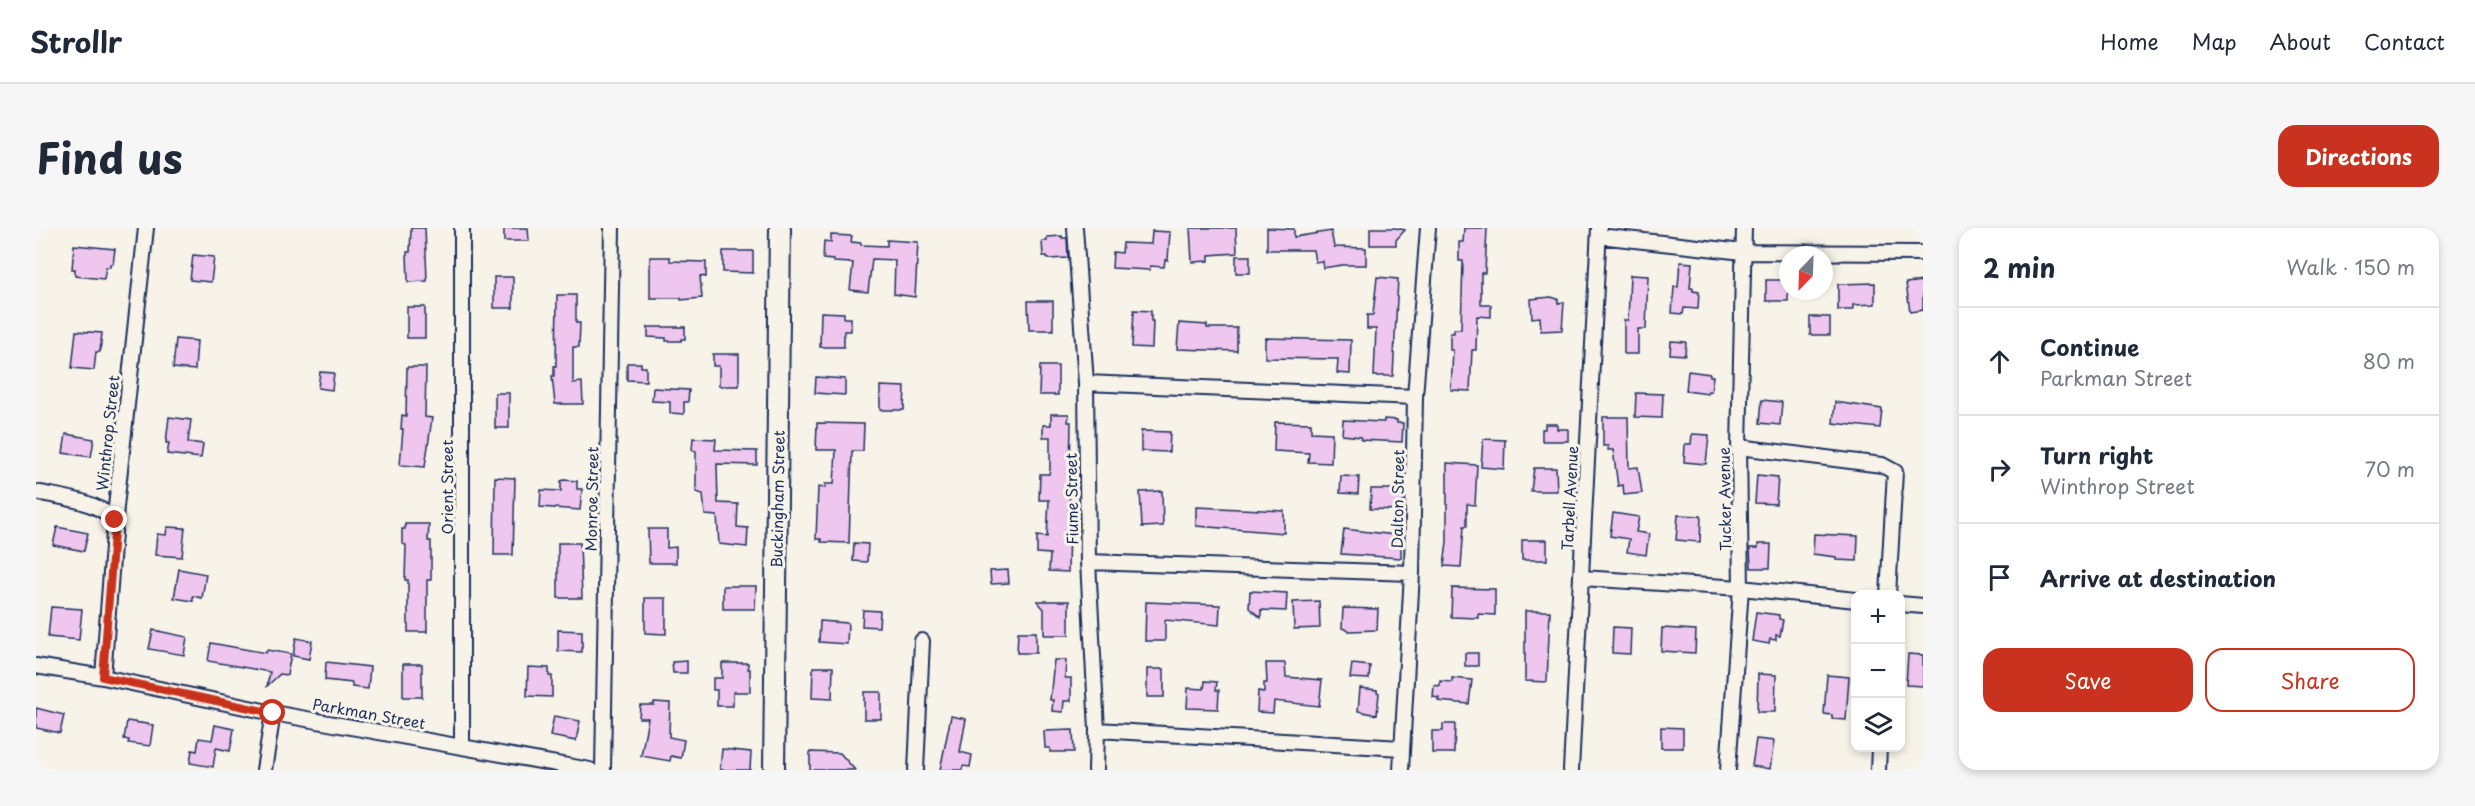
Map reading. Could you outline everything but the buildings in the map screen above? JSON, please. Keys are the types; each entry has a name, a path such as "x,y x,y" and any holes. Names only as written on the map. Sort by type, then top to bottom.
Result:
{"main road":[{"name":"Buckingham Street","path":"774,770 780,228"}],"street":[{"name":"Winthrop Street","path":"103,677 115,520 146,228"},
{"name":"Orient Street","path":"462,228 462,746"},
{"name":"Monroe Street","path":"603,770 612,228"},
{"name":"Fiume Street","path":"1076,228 1086,383 1088,562 1097,730 1096,770"},
{"name":"Dalton Street","path":"1401,770 1412,573 1415,397 1428,228"},
{"name":"Tucker Avenue","path":"1728,770 1741,588 1739,447 1744,228"},
{"path":"1599,232 1743,252 1923,254"},
{"name":"Tarbell Avenue","path":"1571,770 1599,232"},
{"path":"1086,383 1415,397"},
{"path":"1739,447 1882,465 1896,472 1888,590"},
{"path":"36,492 90,504 106,511 115,520"},
{"path":"1088,562 1412,573"},
{"path":"1581,578 1741,588 1851,599"},
{"path":"1905,604 1923,606"},
{"path":"916,770 922,641"},
{"name":"Parkman Street","path":"36,666 103,677 273,713 590,770"},
{"path":"264,770 273,713"},
{"path":"1097,730 1401,748"},
{"path":"1878,770 1879,752"}],"route":[{"path":"115,520 103,677 273,713"}]}
